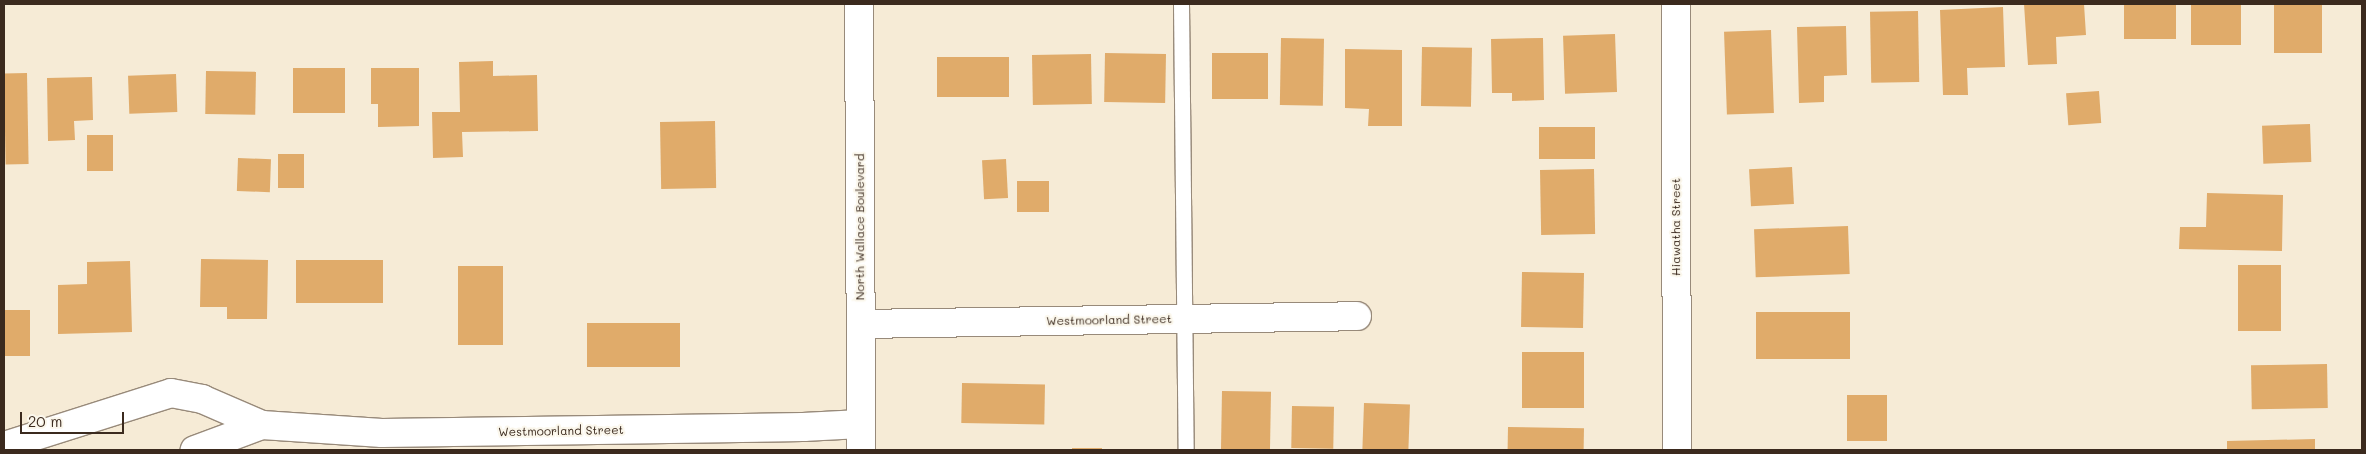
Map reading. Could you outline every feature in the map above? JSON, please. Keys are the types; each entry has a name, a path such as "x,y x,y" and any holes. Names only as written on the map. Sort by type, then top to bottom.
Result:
{"street":[{"name":"North Wallace Boulevard","path":"858,4 861,437"},
{"name":"Hiawatha Street","path":"1676,4 1677,450"},
{"name":"Westmoorland Street","path":"861,324 1357,316"},
{"name":"Westmoorland Street","path":"4,446 171,393 202,399 262,425 382,433 803,427 861,437"},
{"name":"Westmoorland Street","path":"195,450 262,425"}],"lane":[{"path":"1181,4 1186,450"}],"building":[{"path":"2024,4 2084,4 2086,35 2056,37 2057,64 2028,65"},
{"path":"2124,4 2176,4 2176,39 2124,39"},
{"path":"2191,4 2241,4 2241,45 2191,45"},
{"path":"2274,4 2322,4 2322,53 2274,53"},
{"path":"2003,7 2005,67 1967,68 1968,95 1943,95 1940,10"},
{"path":"1918,11 1919,82 1871,83 1870,12"},
{"path":"1846,26 1847,75 1824,76 1824,102 1799,103 1797,27"},
{"path":"1771,30 1774,113 1727,115 1724,32"},
{"path":"1615,34 1617,92 1565,94 1563,36"},
{"path":"1281,38 1324,39 1323,106 1280,105"},
{"path":"1543,38 1544,100 1512,101 1512,93 1492,93 1491,39"},
{"path":"1422,47 1472,48 1471,107 1421,106"},
{"path":"1345,49 1402,50 1402,126 1368,126 1369,109 1345,108"},
{"path":"1105,53 1166,54 1165,103 1104,102"},
{"path":"1212,53 1268,53 1268,99 1212,99"},
{"path":"1091,54 1092,104 1033,105 1032,55"},
{"path":"937,57 1009,57 1009,97 937,97"},
{"path":"493,61 493,76 537,75 538,131 462,132 463,157 433,158 432,112 460,112 459,62"},
{"path":"293,68 345,68 345,113 293,113"},
{"path":"371,68 419,68 419,126 378,127 378,104 371,104"},
{"path":"206,71 256,72 255,115 205,114"},
{"path":"4,73 27,73 29,164 6,164"},
{"path":"176,74 177,112 129,114 128,76"},
{"path":"92,77 93,120 74,121 75,140 48,141 47,78"},
{"path":"2099,91 2101,123 2068,125 2066,93"},
{"path":"715,121 716,188 661,189 660,122"},
{"path":"2310,124 2311,162 2263,164 2262,126"},
{"path":"1539,127 1595,127 1595,159 1539,159"},
{"path":"87,135 113,135 113,171 87,171"},
{"path":"278,154 304,154 304,188 278,188"},
{"path":"238,158 271,159 270,192 237,191"},
{"path":"1006,159 1008,198 984,199 982,160"},
{"path":"1792,167 1794,204 1751,206 1749,169"},
{"path":"1594,169 1595,234 1541,235 1540,170"},
{"path":"1017,181 1049,181 1049,212 1017,212"},
{"path":"2207,193 2283,195 2282,251 2179,249 2180,227 2206,227"},
{"path":"1848,226 1850,274 1756,277 1754,229"},
{"path":"201,259 268,260 267,319 227,319 227,307 200,307"},
{"path":"296,260 383,260 383,303 296,303"},
{"path":"130,261 132,332 58,334 58,285 87,284 87,262"},
{"path":"2238,265 2281,265 2281,331 2238,331"},
{"path":"458,266 503,266 503,345 458,345"},
{"path":"1522,272 1584,273 1583,328 1521,327"},
{"path":"4,310 30,310 30,356 4,356"},
{"path":"1756,312 1850,312 1850,359 1756,359"},
{"path":"587,323 680,323 680,367 587,367"},
{"path":"1522,352 1584,352 1584,408 1522,408"},
{"path":"2327,364 2328,408 2252,409 2251,365"},
{"path":"962,383 1045,384 1044,424 961,423"},
{"path":"1222,391 1271,392 1270,450 1221,450"},
{"path":"1847,395 1887,395 1887,441 1847,441"},
{"path":"1364,403 1410,405 1408,450 1362,450"},
{"path":"1292,406 1334,407 1333,449 1291,448"},
{"path":"1508,427 1584,428 1584,450 1508,450"},
{"path":"2315,439 2315,450 2227,450 2227,441"},
{"path":"1072,448 1102,448 1102,450 1072,450"}]}
